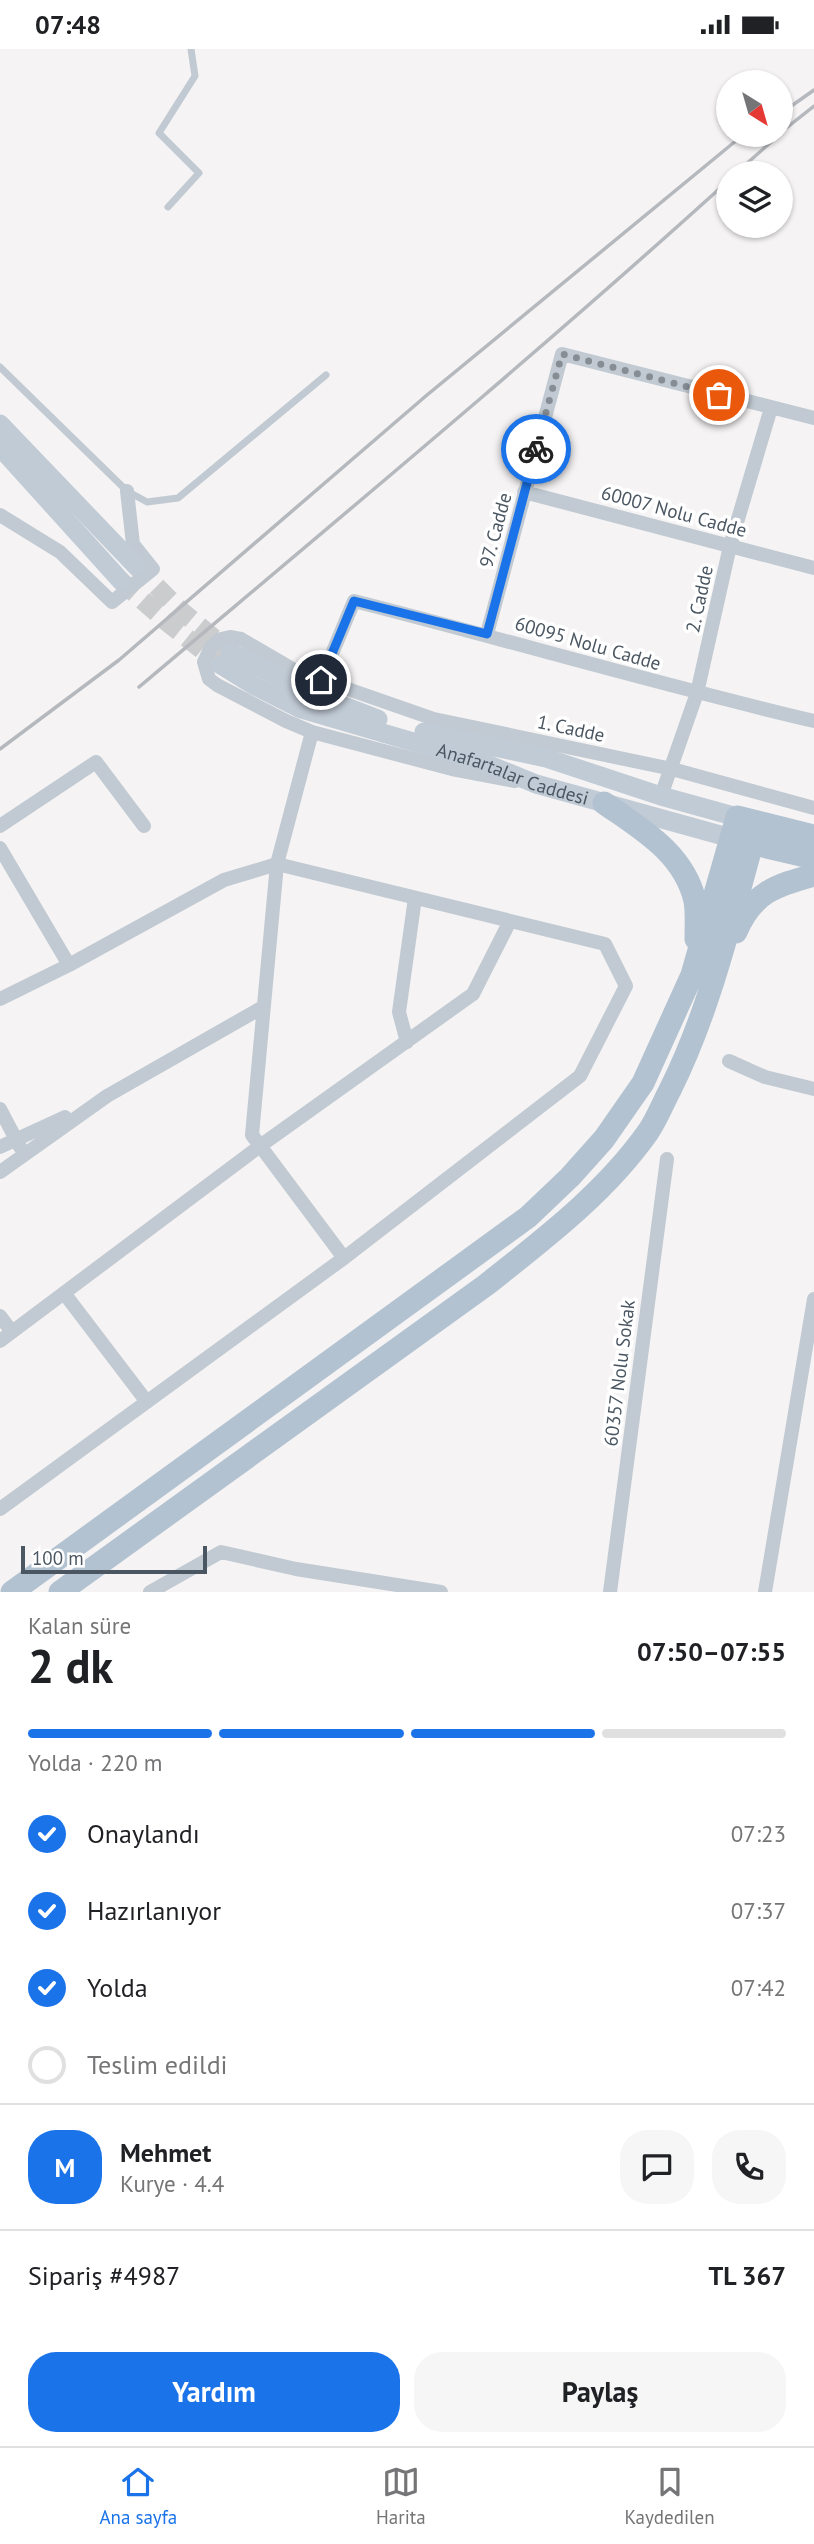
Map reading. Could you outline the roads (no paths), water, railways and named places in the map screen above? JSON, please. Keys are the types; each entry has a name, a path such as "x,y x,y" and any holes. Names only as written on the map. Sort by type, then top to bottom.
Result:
{"main road":[{"path":"0,424 136,566"},
{"path":"0,447 121,581"},
{"name":"Anafartalar Caddesi","path":"814,837 744,830 604,803 536,783 482,762 301,709 253,685 225,658 398,726 546,758 661,796 744,830 814,857"},
{"path":"604,803 647,833 669,852 681,868 695,901 707,964"},
{"path":"60,1592 486,1285 553,1232 605,1184 649,1131 690,1048 707,964 744,830"},
{"path":"12,1592 528,1217 570,1177 604,1139 643,1083 707,964 757,899 771,888 814,875"}],"street":[{"name":"97. Cadde","path":"487,634 562,354 771,408"},
{"path":"771,408 814,418"},
{"name":"2. Cadde","path":"661,796 697,694 730,546 771,408"},
{"path":"0,515 60,552 112,602 153,569 133,544 127,491"},
{"name":"60007 Nolu Cadde","path":"524,492 814,568"},
{"name":"60095 Nolu Cadde","path":"321,680 354,601 487,634 697,694 814,720"},
{"name":"1. Cadde","path":"312,732 286,721 209,679 204,662 211,647 221,639 241,639 296,671 434,719 672,769 814,808"},
{"path":"344,1258 252,1135 276,864 312,732 489,778 536,783"},
{"path":"0,826 96,762 144,825"},
{"path":"0,848 69,965"},
{"path":"0,999 69,965 224,880 276,864 605,944 626,986 580,1076 344,1258 0,1509"},
{"path":"407,1042 399,1012 415,898"},
{"path":"0,1316 6,1337 260,1146 473,994 510,921"},
{"path":"0,1172 20,1148 264,1007"},
{"path":"729,1061 765,1077 814,1089"},
{"path":"0,1109 20,1148"},
{"path":"0,1147 20,1148"},
{"name":"60357 Nolu Sokak","path":"610,1592 667,1159"},
{"path":"64,1293 147,1402"},
{"path":"765,1592 814,1299"},
{"path":"150,1592 220,1552 296,1569 441,1592"}],"lane":[{"path":"168,207 199,173 159,134 195,76 191,49"},
{"path":"0,366 127,491 147,502 178,498 326,375"}],"tunnel":[{"path":"136,566 179,609 230,652"},
{"path":"121,581 221,665"}],"railway":[{"path":"793,105 814,90"},
{"path":"793,123 814,106"},
{"path":"0,749 119,660 427,395 728,147"},
{"path":"750,161 765,147"},
{"path":"139,687 509,374 716,192"}]}
